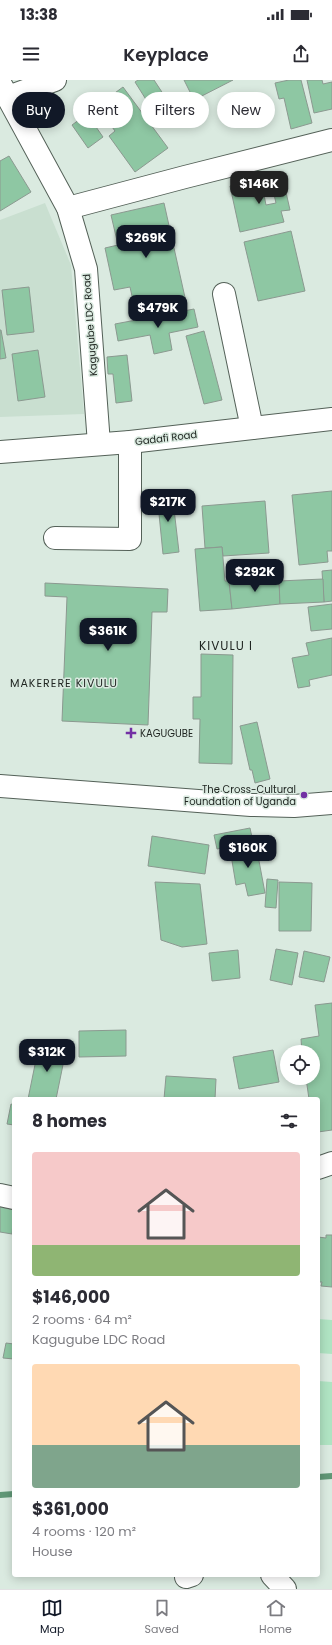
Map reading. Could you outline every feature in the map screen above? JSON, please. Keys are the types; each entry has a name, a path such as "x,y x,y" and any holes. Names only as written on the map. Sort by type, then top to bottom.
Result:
{"street":[{"path":"4,90 54,80"},
{"name":"Kagugube LDC Road","path":"4,90 68,208 86,269 99,444"},
{"path":"68,208 332,140"},
{"path":"224,294 252,428"},
{"name":"Gadafi Road","path":"0,452 130,442 332,419"},
{"path":"55,538 130,539 130,442"},
{"path":"0,786 252,805 294,806 332,804"},
{"path":"320,1167 332,1163"},
{"path":"0,1195 12,1198"},
{"path":"274,1577 285,1589"}],"shaded area":[{"path":"45,203 71,265 84,414 0,417 0,220"}],"green space":[{"path":"320,1319 332,1320 332,1354 320,1353"},
{"path":"320,1381 332,1382 332,1445 320,1445"}],"building":[{"path":"138,80 154,80 162,92 141,92 135,82"},
{"path":"184,80 233,80 209,92 190,92"},
{"path":"289,80 301,80 312,123 291,129 284,98 279,99 275,83"},
{"path":"307,80 322,80 323,84 332,82 332,109 314,113"},
{"path":"123,87 127,92 116,92"},
{"path":"133,101 141,111 141,128 153,128 168,148 135,172 109,136 115,131 113,128 133,128"},
{"path":"74,128 97,128 103,137 88,148"},
{"path":"9,156 31,192 0,211 0,161"},
{"path":"283,179 290,210 281,211 284,222 240,232 230,186 261,180 266,205 276,203 271,182"},
{"path":"164,203 186,302 136,314 130,287 114,290 105,248 118,245 111,215"},
{"path":"291,231 305,291 258,301 244,242"},
{"path":"29,287 34,332 7,335 2,290"},
{"path":"194,309 198,327 169,333 172,350 154,354 150,335 118,341 115,324"},
{"path":"0,330 6,358 0,359"},
{"path":"204,331 222,400 204,404 186,336"},
{"path":"38,350 45,397 18,401 12,354"},
{"path":"127,355 132,401 116,403 113,374 108,374 107,357"},
{"path":"332,491 332,551 327,551 328,562 299,565 292,495"},
{"path":"172,492 179,552 163,554 157,494"},
{"path":"265,501 269,553 223,556 222,547 205,548 202,506"},
{"path":"222,547 225,581 229,581 232,609 200,611 195,549"},
{"path":"332,570 332,601 324,602 322,571"},
{"path":"279,577 280,604 232,609 229,581"},
{"path":"323,579 324,602 280,604 279,581"},
{"path":"45,583 168,589 167,612 152,612 148,725 62,721 67,597 45,596"},
{"path":"332,604 332,629 311,631 308,607"},
{"path":"332,638 332,675 309,680 310,686 298,688 292,658 309,655 306,643"},
{"path":"201,654 233,655 232,764 199,763 200,719 193,719 193,697 201,697"},
{"path":"257,722 270,779 255,783 252,770 250,770 240,726"},
{"path":"250,828 253,842 217,849 214,835"},
{"path":"152,836 209,845 205,874 148,866"},
{"path":"256,845 265,893 248,896 245,883 236,885 230,849"},
{"path":"267,879 278,880 276,908 265,907"},
{"path":"155,882 200,884 207,944 182,947 161,940"},
{"path":"279,882 312,883 311,931 279,931"},
{"path":"276,949 298,953 292,985 270,980"},
{"path":"238,950 240,978 212,981 209,953"},
{"path":"304,951 330,957 324,982 299,977"},
{"path":"332,1003 332,1130 320,1132 320,1097 309,1097 307,1085 320,1085 320,1045 301,1045 301,1039 319,1036 315,1005"},
{"path":"126,1030 126,1056 79,1057 79,1031"},
{"path":"39,1045 66,1050 56,1097 28,1097"},
{"path":"273,1050 279,1082 239,1089 233,1057"},
{"path":"166,1076 216,1079 215,1097 164,1097"},
{"path":"11,1104 12,1125 7,1124"},
{"path":"0,1207 12,1210 12,1234 0,1232"},
{"path":"326,1235 332,1235 332,1287 321,1286 322,1282 320,1282 320,1237 326,1238"},
{"path":"6,1343 12,1344 12,1359 3,1358"}],"waterway":[{"path":"320,1477 332,1476"},
{"path":"0,1495 12,1494"}],"place":[{"name":"KAGUGUBE","path":"131,733"},
{"name":"The Cross-Cultural Foundation of Uganda","path":"304,795"}],"district":[{"name":"KIVULU I","path":"226,645"},
{"name":"MAKERERE KIVULU","path":"64,683"}]}
